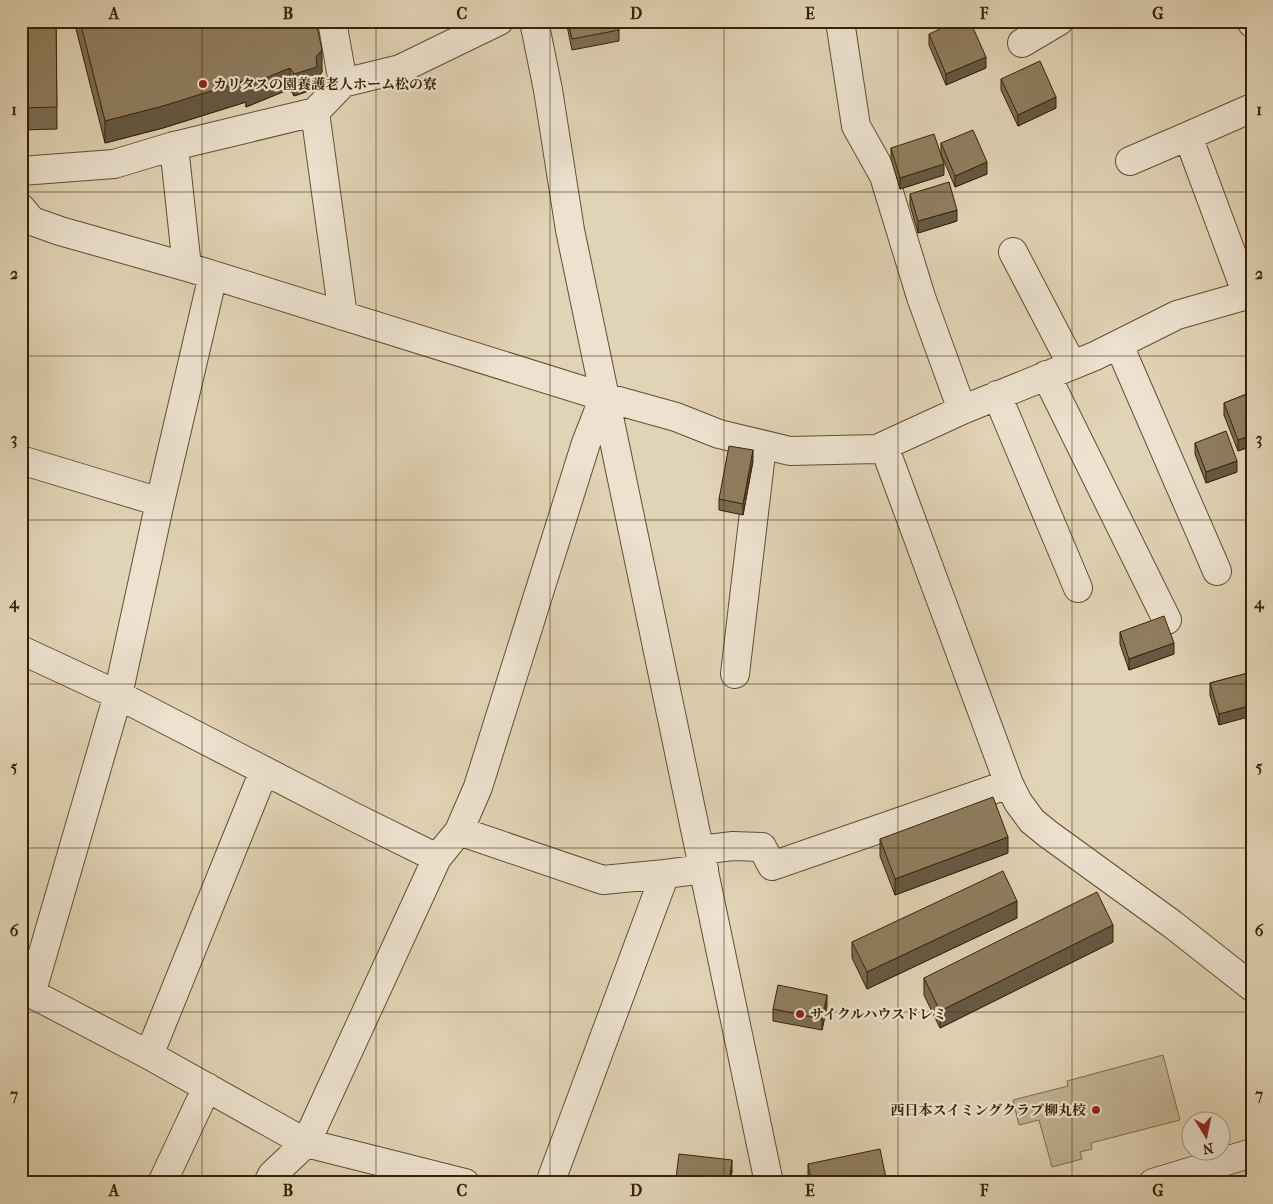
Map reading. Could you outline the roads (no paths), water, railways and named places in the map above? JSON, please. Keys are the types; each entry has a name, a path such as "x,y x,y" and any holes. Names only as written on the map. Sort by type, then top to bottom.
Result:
{"street":[{"path":"332,21 343,83"},
{"path":"21,170 114,164 174,146 315,112 343,83 400,69 499,21"},
{"path":"534,21 548,90 570,230 769,1183"},
{"path":"840,21 856,126 884,176 922,297 962,410"},
{"path":"1022,43 1059,21"},
{"path":"1130,161 1252,108"},
{"path":"315,112 343,316"},
{"path":"21,208 32,221 53,229 213,275 604,397 676,417 719,434 790,451 877,449 962,410 1119,345 1177,315 1250,299 1188,136"},
{"path":"174,146 187,268"},
{"path":"1013,252 1072,365"},
{"path":"213,275 160,502 118,695 26,991 149,1055 306,1143 465,1183"},
{"path":"1119,345 1217,571"},
{"path":"1046,376 1166,620"},
{"path":"998,395 1078,588"},
{"path":"268,1183 272,1175 306,1143 437,858 459,831 478,787 586,443 604,397"},
{"path":"735,674 762,445"},
{"path":"884,446 1009,784 1018,802 1037,825 1172,924 1252,987"},
{"path":"21,460 160,502"},
{"path":"21,650 118,695 437,858"},
{"path":"149,1055 264,771"},
{"path":"459,831 603,880 664,874 702,860 732,846 762,848 772,866 1009,784"},
{"path":"550,1183 664,874"},
{"path":"162,1183 207,1087"},
{"path":"1154,1183 1252,1153"}],"place":[{"name":"カリタスの園養護老人ホーム松の寮","path":"203,84"},
{"name":"サイクルハウスドレミ","path":"800,1014"},
{"name":"西日本スイミングクラブ柳丸校","path":"1096,1110"}]}
